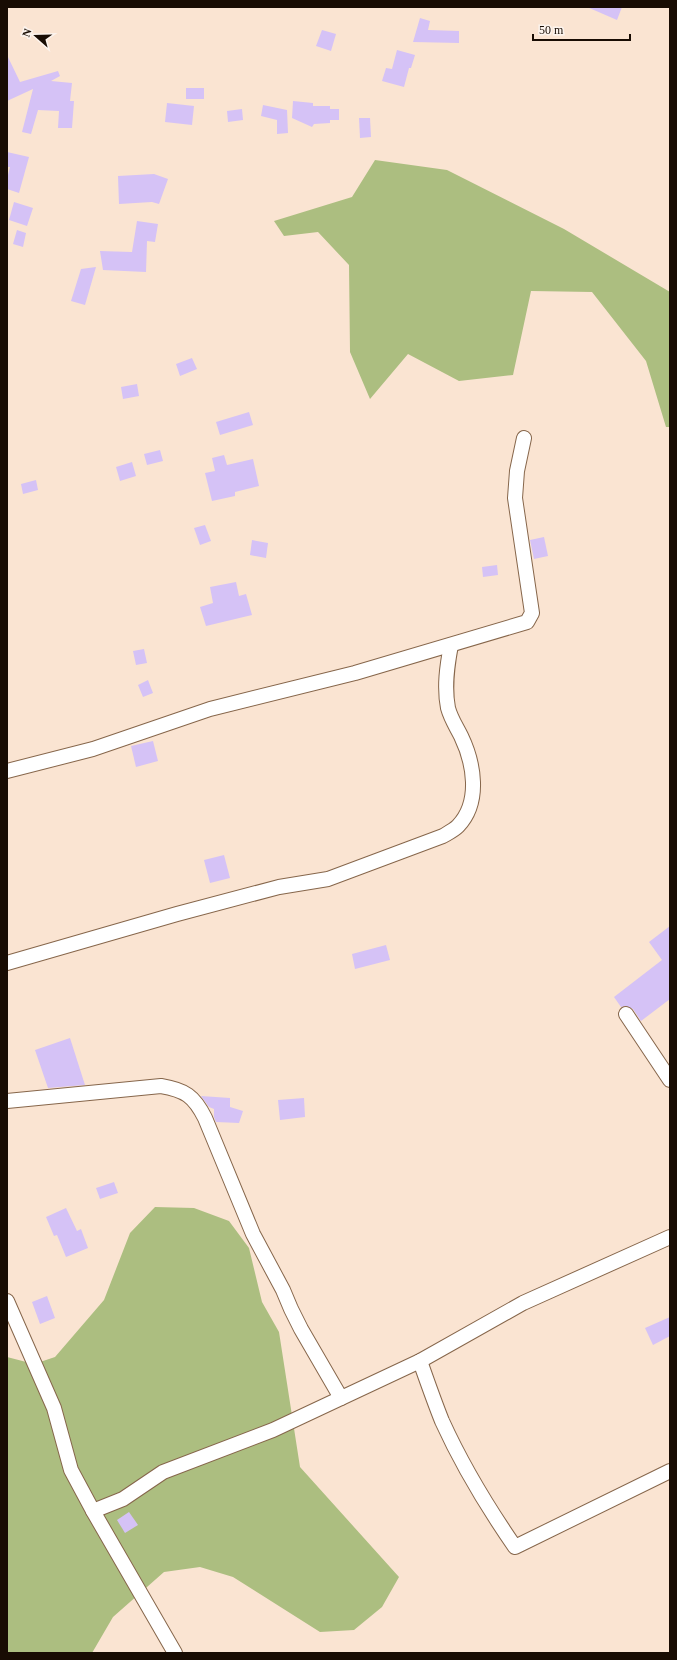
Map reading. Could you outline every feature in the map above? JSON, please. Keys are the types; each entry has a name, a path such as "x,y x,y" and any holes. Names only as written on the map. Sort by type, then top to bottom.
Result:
{"street":[{"path":"7,771 93,749 210,709 356,673 527,622 532,613 515,498 517,471 524,438"},
{"path":"7,963 177,914 279,887 328,879 443,836 458,826 465,817 471,800 473,784 470,761 461,736 451,720 446,693 446,677 451,645"},
{"path":"626,1014 670,1080"},
{"path":"7,1101 161,1086 175,1088 187,1093 197,1102 205,1118 253,1234 283,1290 290,1309 341,1398"},
{"path":"93,1511 123,1498 163,1472 273,1430 420,1361 522,1303 670,1237"},
{"path":"7,1301 54,1408 71,1470 174,1653"},
{"path":"420,1361 451,1440 494,1517 515,1547 670,1471"}],"green space":[{"path":"375,160 447,170 564,229 670,292 670,427 666,427 646,361 592,292 531,291 513,375 459,381 408,354 370,399 350,352 349,265 318,232 284,236 274,221 352,197"},
{"path":"155,1207 194,1208 229,1221 249,1248 262,1302 279,1332 300,1467 399,1577 382,1607 354,1630 320,1632 233,1577 200,1567 164,1572 113,1617 92,1653 7,1653 7,1357 34,1364 55,1357 104,1300 130,1233"}],"building":[{"path":"587,7 622,7 617,20"},
{"path":"420,18 430,21 428,30 459,31 459,43 413,42"},
{"path":"322,30 336,34 331,51 316,46"},
{"path":"397,50 415,55 411,68 409,68 404,87 382,81 386,68 392,69"},
{"path":"7,55 20,82 58,71 60,76 51,81 72,83 70,101 74,101 72,128 58,128 59,111 38,110 31,134 22,132 33,89 7,101"},
{"path":"186,88 204,88 204,99 186,99"},
{"path":"293,101 313,103 313,106 330,106 330,109 339,109 339,120 330,120 330,123 314,124 312,127 292,118"},
{"path":"167,103 194,106 192,125 165,122"},
{"path":"263,105 287,110 288,133 277,134 277,120 261,116"},
{"path":"242,109 243,120 228,122 227,111"},
{"path":"359,118 370,118 371,137 360,138"},
{"path":"7,152 29,157 19,193 7,189 7,179 10,167 7,167"},
{"path":"154,174 168,179 159,204 152,202 119,204 118,176"},
{"path":"14,202 33,208 27,226 9,220"},
{"path":"137,221 158,224 155,242 147,241 146,272 103,270 100,251 132,252"},
{"path":"17,230 26,233 23,247 13,244"},
{"path":"96,267 85,305 71,301 81,269"},
{"path":"192,358 197,369 180,376 176,364"},
{"path":"137,384 139,396 123,399 121,387"},
{"path":"249,412 253,425 220,435 216,422"},
{"path":"160,450 163,461 147,465 144,454"},
{"path":"224,455 227,465 253,459 259,486 235,492 235,496 212,501 205,473 215,471 212,458"},
{"path":"132,462 136,476 120,481 116,467"},
{"path":"36,480 38,490 23,494 21,484"},
{"path":"205,525 211,541 200,545 194,528"},
{"path":"544,537 548,556 534,559 530,540"},
{"path":"252,540 268,543 266,558 250,555"},
{"path":"497,565 498,575 483,577 482,567"},
{"path":"236,582 239,596 246,594 252,615 206,626 200,607 213,603 210,587"},
{"path":"144,649 147,663 136,665 133,651"},
{"path":"148,680 153,693 143,697 138,685"},
{"path":"153,741 158,761 136,767 131,746"},
{"path":"224,855 230,878 210,883 204,860"},
{"path":"670,926 670,999 641,1021 633,1009 626,1006 621,1007 614,997 662,960 649,942"},
{"path":"386,945 390,960 355,969 352,954"},
{"path":"70,1038 85,1085 48,1088 35,1050"},
{"path":"201,1096 230,1098 230,1107 243,1111 239,1123 216,1122 214,1117 214,1109 209,1107"},
{"path":"304,1098 305,1117 280,1120 278,1100"},
{"path":"114,1182 118,1193 100,1199 96,1188"},
{"path":"66,1208 77,1231 81,1229 88,1248 66,1257 57,1235 54,1236 46,1217"},
{"path":"47,1296 55,1318 40,1324 32,1302"},
{"path":"670,1317 670,1336 653,1345 645,1328"},
{"path":"129,1512 138,1525 125,1533 117,1520"}]}
